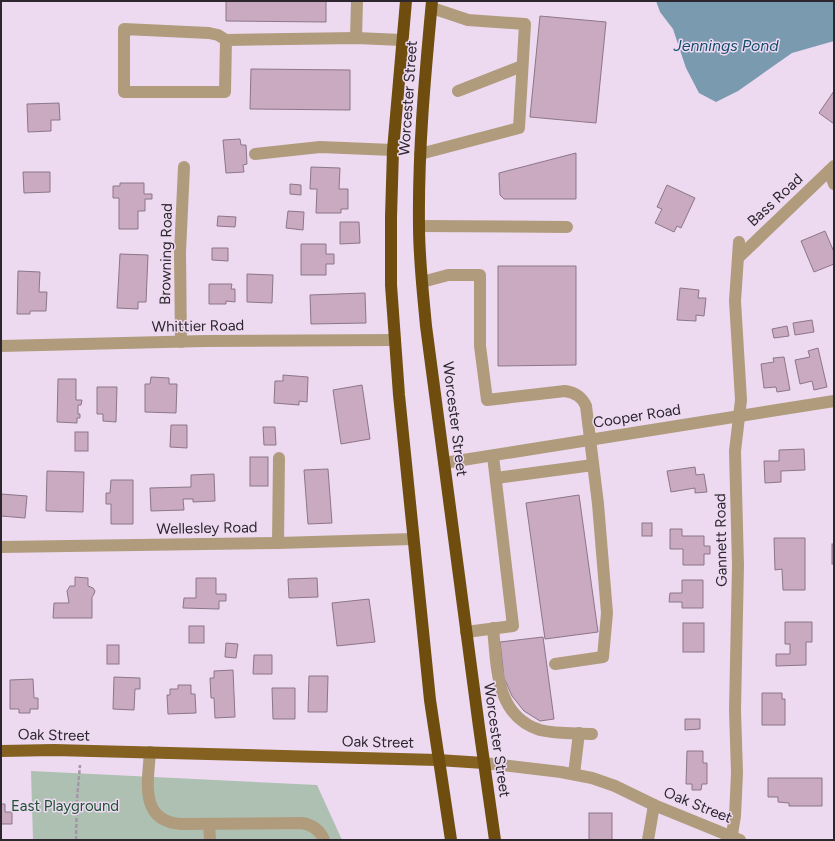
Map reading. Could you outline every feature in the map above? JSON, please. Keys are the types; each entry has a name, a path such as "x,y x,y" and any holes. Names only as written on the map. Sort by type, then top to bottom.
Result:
{"highway":[{"name":"Worcester Street","path":"406,1 393,150 390,250 395,340 413,539 430,700 451,840"},
{"name":"Worcester Street","path":"432,5 423,94 420,154 419,226 422,282 426,326 466,632 495,840"}],"main road":[{"name":"Oak Street","path":"1,750 150,752 438,760 484,763"}],"street":[{"path":"356,38 357,1"},
{"path":"420,154 519,128 525,24 468,20 432,5"},
{"path":"226,40 226,92 124,92 124,29 209,33 218,35 226,40 356,38 402,40"},
{"path":"458,91 522,66"},
{"path":"256,154 320,147 393,150"},
{"name":"Browning Road","path":"181,342 180,252 184,167"},
{"path":"831,168 834,184"},
{"name":"Bass Road","path":"738,258 831,168"},
{"path":"419,226 567,227"},
{"name":"Gannett Road","path":"734,839 737,785 735,710 738,565 735,451 741,392 735,301 739,242"},
{"path":"422,282 448,275 480,275 480,346 487,400 565,391 581,397 586,406 598,504 607,613 603,657 555,664"},
{"name":"Whittier Road","path":"1,346 181,342 395,340"},
{"name":"Cooper Road","path":"444,463 834,401"},
{"path":"466,632 513,626 493,456"},
{"path":"278,543 279,458"},
{"path":"496,478 593,465"},
{"name":"Wellesley Road","path":"1,547 278,543 413,539"},
{"path":"492,628 500,684 503,697 510,708 530,725 541,730 592,734"},
{"path":"574,774 579,733"},
{"path":"150,752 149,803 156,814 166,822 173,824 302,823 318,829 324,840"},
{"name":"Oak Street","path":"484,763 574,774 592,778 607,783 734,839"},
{"path":"648,840 654,805"},
{"path":"209,824 210,840"}],"path":[{"path":"76,840 80,751"}],"green space":[{"name":"East Playground","path":"31,771 317,785 342,840 33,840"}],"water":[{"name":"Jennings Pond","path":"656,1 834,1 834,41 792,53 738,91 716,102 699,93 686,68 673,29 660,12"}],"building":[{"path":"226,1 326,1 326,22 226,21"},
{"path":"540,16 606,22 596,123 530,117"},
{"path":"251,69 350,70 350,110 250,109"},
{"path":"834,91 834,124 819,113"},
{"path":"59,103 60,120 51,120 51,131 28,132 27,104"},
{"path":"240,139 241,145 246,145 247,164 243,165 244,172 226,173 223,140"},
{"path":"576,153 576,199 504,199 500,195 499,173"},
{"path":"311,167 340,168 339,189 348,189 348,209 341,209 341,213 316,213 317,189 310,189"},
{"path":"23,172 50,172 50,192 24,193"},
{"path":"120,183 144,183 144,194 152,194 152,199 145,199 145,211 138,211 138,229 119,229 119,198 113,198 113,186 120,186"},
{"path":"290,184 301,185 301,195 290,194"},
{"path":"667,185 695,198 681,228 677,226 674,232 655,223 662,209 657,207"},
{"path":"288,211 304,212 303,230 286,228"},
{"path":"218,216 236,217 235,227 217,226"},
{"path":"340,222 359,222 360,243 340,244"},
{"path":"825,231 834,252 834,264 814,272 801,241"},
{"path":"301,244 326,244 326,254 334,254 334,264 326,264 326,275 301,275"},
{"path":"212,248 228,248 228,261 212,260"},
{"path":"120,254 148,255 146,302 138,302 138,309 117,308"},
{"path":"498,266 576,266 576,365 498,366"},
{"path":"18,271 40,272 39,292 47,292 46,311 30,311 30,314 17,314"},
{"path":"247,274 273,275 272,303 247,302"},
{"path":"209,284 232,284 231,289 235,289 235,302 226,301 226,304 209,304"},
{"path":"680,288 699,290 698,298 706,298 704,316 696,315 696,321 677,320"},
{"path":"365,293 366,323 311,324 310,295"},
{"path":"812,320 814,332 795,335 793,323"},
{"path":"787,326 789,336 774,338 772,329"},
{"path":"818,348 827,387 814,390 812,381 800,384 795,360 810,357 808,351"},
{"path":"784,357 790,390 777,392 776,387 764,388 761,364 774,362 773,358"},
{"path":"283,375 308,377 307,402 299,401 299,405 274,403 275,381 283,381"},
{"path":"151,377 169,378 169,384 177,384 176,413 145,412 145,384 150,384"},
{"path":"58,379 76,379 76,400 82,400 81,405 78,405 78,414 80,414 80,418 77,418 77,423 57,422"},
{"path":"362,385 370,439 341,444 333,390"},
{"path":"97,387 117,387 116,422 103,421 103,414 97,414"},
{"path":"171,425 187,425 187,448 170,447"},
{"path":"263,427 275,427 276,445 264,445"},
{"path":"75,432 88,432 88,451 75,451"},
{"path":"804,449 805,470 781,471 781,482 765,483 764,461 779,461 779,450"},
{"path":"250,457 268,457 268,486 250,486"},
{"path":"695,467 696,475 704,474 707,492 695,493 695,488 671,492 667,471"},
{"path":"328,469 332,523 308,524 304,470"},
{"path":"47,471 84,472 83,512 46,511"},
{"path":"214,474 215,501 193,502 193,499 183,499 184,510 151,511 150,488 191,487 191,475"},
{"path":"111,480 133,480 133,524 111,524 111,504 106,504 106,493 110,493"},
{"path":"1,494 27,496 25,518 1,516"},
{"path":"579,495 598,632 545,639 526,503"},
{"path":"642,523 652,523 652,536 642,536"},
{"path":"670,529 682,529 682,536 704,536 704,546 710,546 710,554 704,554 704,565 683,565 683,549 670,549"},
{"path":"774,538 805,538 805,590 783,590 782,569 775,570"},
{"path":"832,544 834,544 834,564 832,564"},
{"path":"75,577 88,578 88,586 93,588 95,591 92,597 92,618 53,618 54,603 69,603 67,591 70,586 75,586"},
{"path":"196,578 216,578 216,594 226,594 226,601 219,601 219,609 183,608 184,598 196,598"},
{"path":"317,578 318,597 289,598 288,579"},
{"path":"682,580 703,580 703,608 682,608 682,602 669,602 670,593 682,593"},
{"path":"369,599 375,642 337,646 332,603"},
{"path":"785,622 812,622 812,642 806,642 806,665 776,666 776,654 790,654 790,644 785,644"},
{"path":"683,623 704,623 704,652 683,652"},
{"path":"189,626 204,626 204,643 189,643"},
{"path":"543,637 554,719 540,721 524,711 512,696 504,678 500,642"},
{"path":"226,643 238,644 236,658 225,657"},
{"path":"107,645 119,645 119,664 107,664"},
{"path":"254,655 272,655 272,674 253,674"},
{"path":"233,670 235,717 215,718 214,698 211,698 210,678 214,678 214,671"},
{"path":"309,676 328,676 327,712 308,712"},
{"path":"114,677 140,678 140,689 135,689 134,710 113,709"},
{"path":"33,679 34,698 38,698 38,709 30,709 30,713 19,713 19,709 10,709 10,680"},
{"path":"178,685 191,685 191,694 195,694 196,713 168,714 167,695 170,695 170,689 178,689"},
{"path":"272,688 295,688 295,719 273,719"},
{"path":"762,693 782,693 782,699 785,699 785,725 762,725"},
{"path":"685,719 700,719 700,729 685,730"},
{"path":"687,751 703,751 703,763 707,763 707,784 702,784 701,790 692,790 692,784 686,784"},
{"path":"768,778 822,778 822,806 789,806 789,803 778,802 778,797 768,797"},
{"path":"1,804 5,804 5,812 12,812 12,824 1,824"},
{"path":"589,813 612,813 612,840 589,840"}]}
